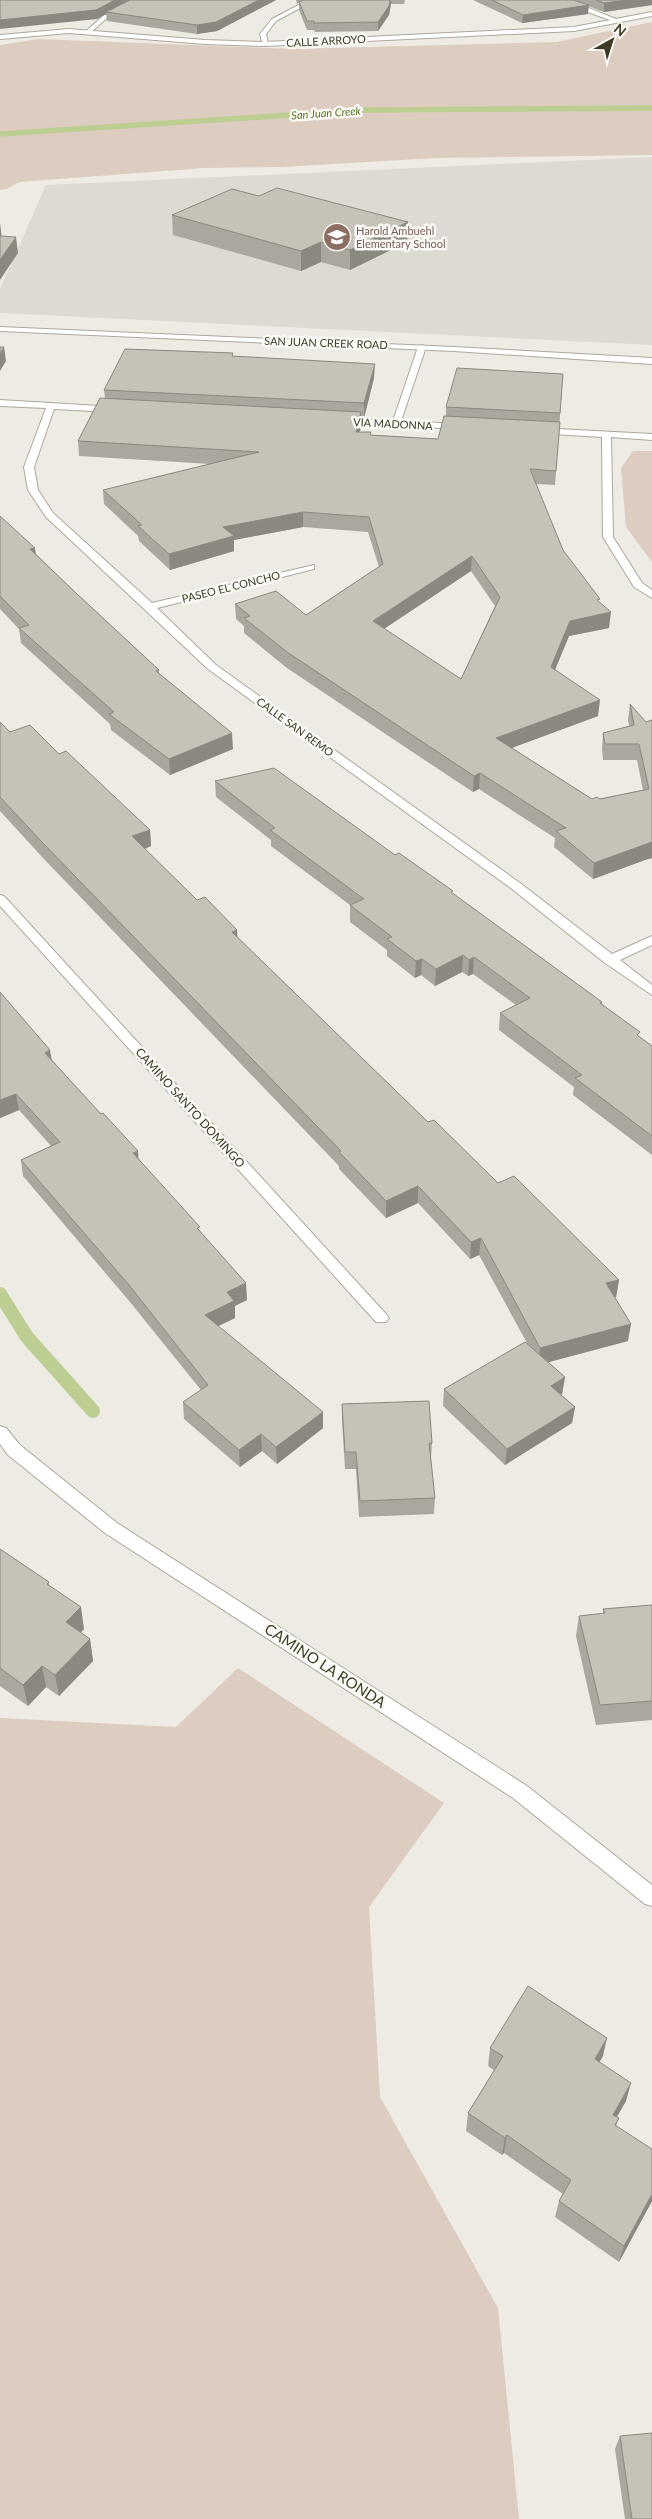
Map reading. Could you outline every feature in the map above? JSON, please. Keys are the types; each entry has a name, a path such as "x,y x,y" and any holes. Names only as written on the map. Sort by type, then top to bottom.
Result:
{"street":[{"path":"88,32 108,16 141,0"},
{"path":"265,44 263,34 274,20 312,0"},
{"path":"565,0 572,5 618,21"},
{"name":"CALLE ARROYO","path":"0,37 88,32 205,42 265,44 574,29 652,14"},
{"name":"SAN JUAN CREEK ROAD","path":"0,329 422,347 652,361"},
{"path":"396,424 422,347"},
{"path":"0,403 127,410"},
{"name":"CALLE SAN REMO","path":"51,406 29,466 34,490 48,515 150,607 212,667 516,886 610,960 652,990"},
{"name":"VIA MADONNA","path":"336,421 473,428"},
{"path":"530,431 652,437"},
{"path":"606,435 608,538 638,586 652,595"},
{"name":"PASEO EL CONCHO","path":"150,607 311,567"},
{"name":"CAMINO SANTO DOMINGO","path":"0,899 381,1318"},
{"path":"610,960 652,940"},
{"name":"CAMINO LA RONDA","path":"0,1432 14,1450 111,1528 520,1792 652,1897"}],"shaded area":[{"path":"652,22 652,155 436,158 282,167 204,168 19,182 7,189 0,190 0,45 38,39 294,49 556,42"},
{"name":"Harold Ambuehl Elementary School","path":"652,157 652,345 0,313 0,289 46,185"},
{"path":"633,451 652,451 652,562 626,527 621,468"},
{"path":"238,1668 444,1803 369,1907 380,2097 498,2308 519,2519 0,2519 0,1718 176,1727"}],"building":[{"path":"0,0 115,0 96,10 0,20"},
{"path":"130,0 259,0 216,22 197,25 106,12"},
{"path":"303,0 390,0 389,6 378,22 314,23 314,21 307,21 299,2"},
{"path":"492,0 573,0 589,5 523,15"},
{"path":"596,0 628,0 604,3"},
{"path":"277,188 408,222 350,250 321,242 301,251 172,215 232,189 259,196"},
{"path":"0,236 16,237 0,260"},
{"path":"125,349 233,353 232,356 375,364 364,403 104,390"},
{"path":"457,368 563,374 560,413 446,407"},
{"path":"100,398 361,412 356,432 371,432 370,435 438,439 444,416 560,422 556,471 530,469 563,550 600,599 597,600 611,612 570,621 551,667 600,700 496,738 592,799 649,789 639,744 605,744 603,733 634,725 630,704 646,722 652,720 652,842 594,863 556,831 566,828 480,773 474,776 287,652 244,618 250,616 235,604 276,591 306,615 383,564 369,517 303,512 223,527 234,536 169,554 138,526 142,525 103,490 259,452 78,441","holes":["472,556 500,597 461,679 373,621"]},
{"path":"0,516 35,548 30,549 159,670 156,671 232,733 169,759 109,714 114,712 19,628 29,625 0,596"},
{"path":"0,722 10,732 30,725 59,754 66,751 150,830 132,836 197,900 205,897 237,930 232,932 428,1122 434,1120 498,1183 514,1176 619,1280 606,1283 631,1324 540,1348 481,1238 471,1242 418,1186 386,1201 339,1152 341,1151 0,797"},
{"path":"274,768 395,855 399,853 453,891 451,892 640,1032 637,1035 652,1046 652,1136 575,1078 582,1075 500,1013 530,998 474,957 469,960 463,955 436,969 422,959 416,961 387,939 392,937 350,905 364,899 270,830 275,828 215,781"},
{"path":"0,992 50,1050 45,1053 138,1151 133,1153 200,1227 197,1228 246,1283 227,1292 234,1301 205,1315 323,1412 276,1447 261,1434 239,1450 183,1402 208,1385 129,1285 21,1160 60,1142 16,1094 0,1100"},
{"path":"525,1342 565,1377 551,1386 575,1407 507,1449 444,1389"},
{"path":"429,1401 432,1443 429,1443 435,1498 360,1501 356,1452 345,1452 342,1404"},
{"path":"0,1549 49,1582 47,1584 81,1607 66,1622 90,1639 55,1675 42,1666 23,1685 0,1668"},
{"path":"652,1605 652,1701 600,1705 579,1616 605,1613 603,1609"},
{"path":"528,1986 607,2038 595,2059 631,2083 613,2115 619,2118 615,2125 652,2149 652,2194 624,2246 559,2201 571,2180 507,2135 505,2138 468,2113 503,2056 490,2048"},
{"path":"652,2433 652,2519 632,2519 620,2436"}],"waterway":[{"name":"San Juan Creek","path":"0,134 367,110 652,108"},
{"path":"0,1294 27,1337 93,1411"}],"place":[{"name":"Harold Ambuehl Elementary School","path":"337,237"}]}
